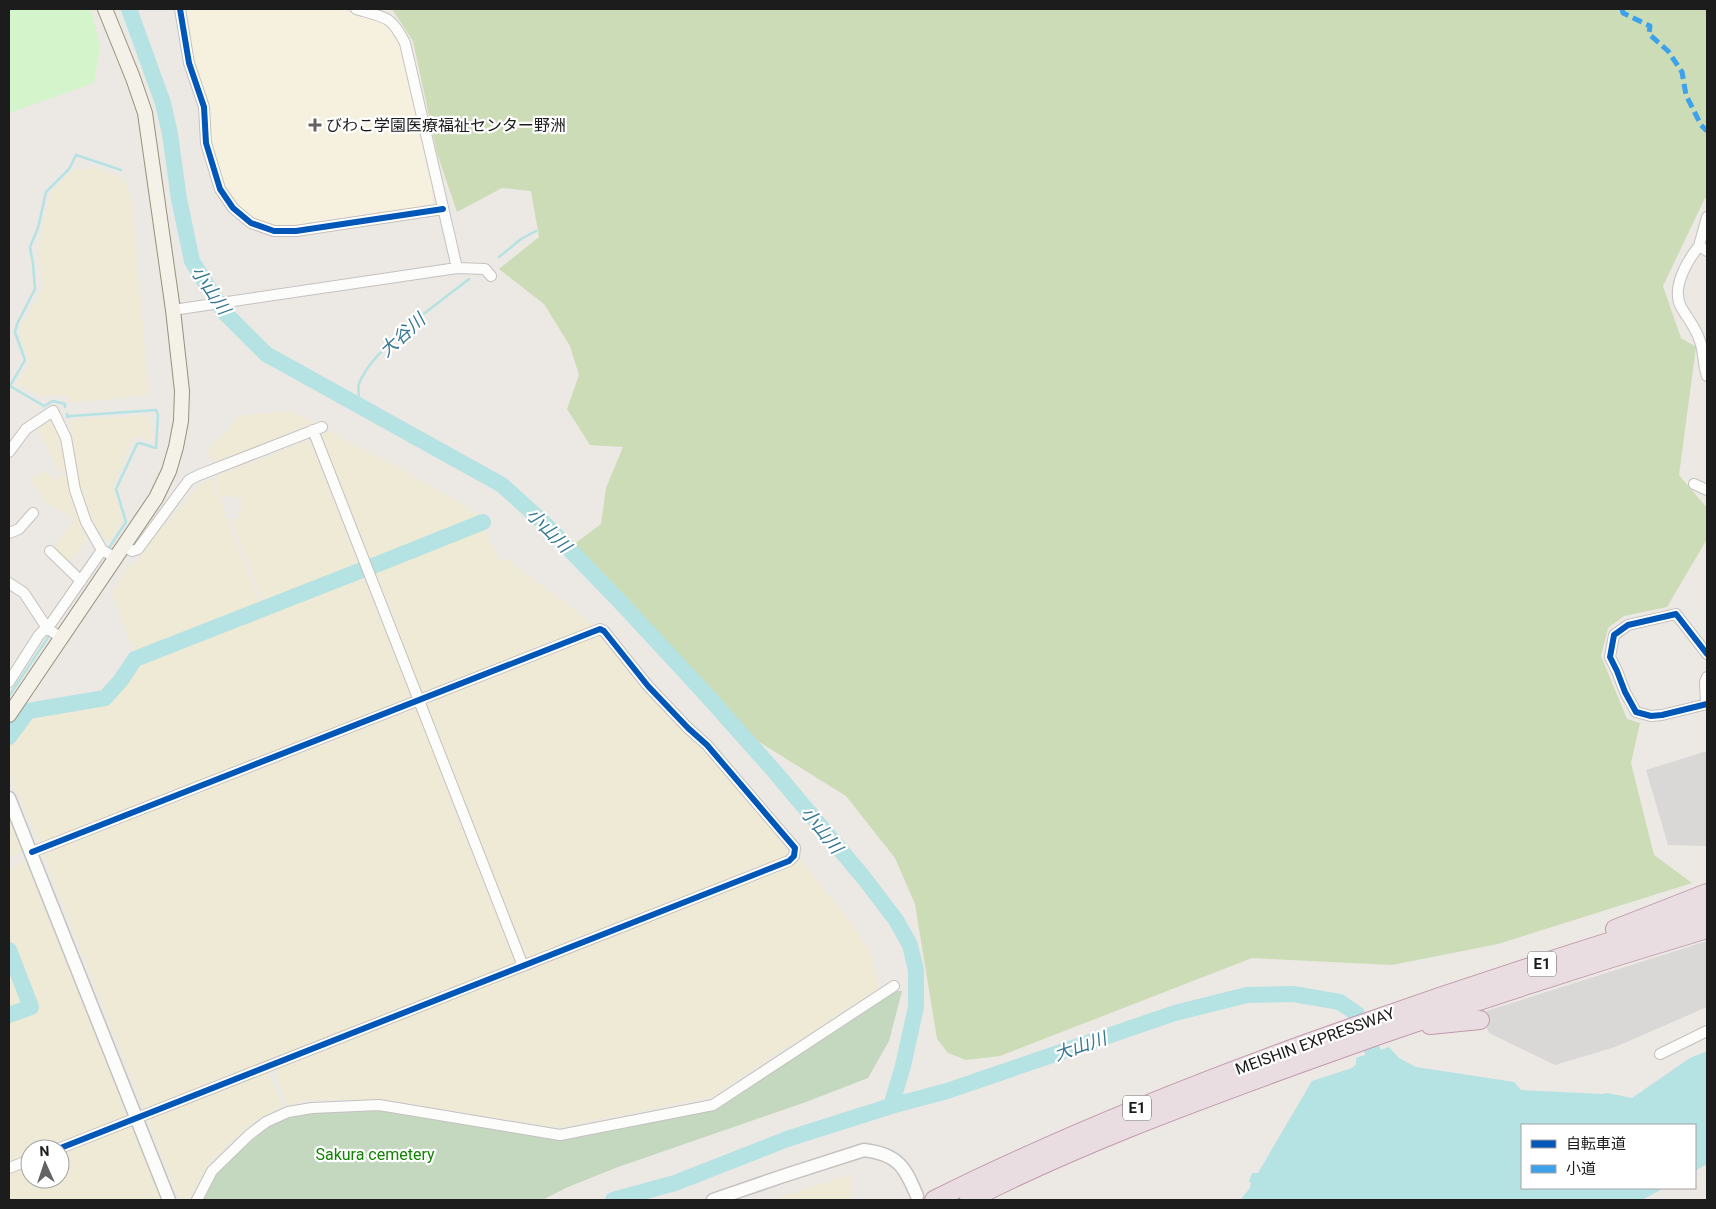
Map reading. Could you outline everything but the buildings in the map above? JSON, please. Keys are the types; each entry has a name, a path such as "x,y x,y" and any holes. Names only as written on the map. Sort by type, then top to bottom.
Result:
{"highway":[{"path":"1464,989 1707,893"},
{"name":"MEISHIN EXPRESSWAY","path":"1381,1026 1464,989 1707,912"},
{"name":"MEISHIN EXPRESSWAY","path":"934,1200 1036,1151 1112,1118 1381,1026 1488,997 1707,929"},
{"path":"1381,1026 1415,1027 1480,1020"},
{"name":"MEISHIN EXPRESSWAY","path":"969,1200 1119,1132 1242,1084 1348,1037"}],"main road":[{"path":"9,714 156,498 169,471 181,421 182,391 173,310 144,113 133,78 105,9"}],"street":[{"path":"180,9 189,63 204,107 206,143 220,189 233,208 251,223 274,231 296,231 443,209"},
{"path":"356,9 385,17 396,25 405,42 456,268"},
{"path":"1707,217 1703,248 1689,258 1679,286 1680,305 1694,326 1700,342 1707,376"},
{"path":"173,310 456,268 485,269 491,276"},
{"path":"9,452 26,429 53,411 66,438 75,490 80,507 97,544 102,550 116,558"},
{"path":"124,546 132,550 138,548 189,480 317,428 419,700 523,966"},
{"path":"1694,484 1707,490"},
{"path":"9,533 19,528 33,513"},
{"path":"9,682 39,635 47,628 102,550"},
{"path":"50,551 81,581"},
{"path":"9,583 24,593 47,628 61,638"},
{"path":"1707,654 1676,614 1628,625 1614,635 1610,657 1636,712 1651,716 1707,704 1705,682 1707,677"},
{"path":"32,852 600,629 604,631 648,686 688,728 707,744 795,848 794,856 789,861 70,1144"},
{"path":"9,798 169,1200"},
{"path":"197,1200 212,1171 249,1135 266,1122 288,1112 312,1108 379,1104 560,1134 713,1105 894,986"},
{"path":"1660,1054 1707,1031"},
{"path":"713,1200 864,1150 890,1157 899,1164 906,1172 916,1196"}],"shaded area":[{"name":"びわこ学園医療福祉センター野洲","path":"185,9 346,9 348,12 379,20 391,28 400,44 432,176 433,205 274,228 240,209 225,186 212,146 208,103 193,61"},
{"path":"92,166 115,175 126,182 132,199 149,395 72,403 68,396 51,394 42,397 17,384 30,362 20,337 21,326 42,291 43,283 38,251 49,198 53,189 76,168 87,171"},
{"path":"290,411 320,426 214,465 207,449 222,436 239,416"},
{"path":"150,415 153,442 139,437 132,438 113,488 123,520 109,541 102,537 89,514 80,487 77,460 69,426 72,420"},
{"path":"51,418 62,440 67,470 58,470 38,428"},
{"path":"329,431 439,490 481,517 370,561 354,525 320,435"},
{"path":"310,440 359,566 264,604 231,520 240,517 242,499 226,496 221,498 215,483 218,475"},
{"path":"45,471 53,480 62,476 68,476 74,504 89,536 69,563 54,548 75,519 47,504 30,479"},
{"path":"209,480 213,482 260,604 134,654 112,593 127,566 136,564 146,547 199,485"},
{"path":"483,524 500,562 509,558 514,565 595,627 427,694 422,693 374,569"},
{"path":"361,573 410,690 411,699 40,845 9,775 9,742 29,713 76,708 111,700 138,662"},
{"path":"601,632 641,686 673,721 704,748 784,843 790,856 529,958 526,957 425,709 425,703"},
{"path":"417,708 516,963 144,1110 43,854"},
{"path":"1707,751 1707,846 1668,845 1646,770"},
{"path":"9,820 25,850 9,858"},
{"path":"801,860 851,923 873,957 879,988 711,1097 562,1127 378,1100 307,1100 287,1106 274,1069"},
{"path":"28,861 127,1116 69,1139 20,1139 20,1159 9,1163 9,1020 36,1009 9,938 9,868"},
{"path":"1707,941 1707,1007 1615,1047 1555,1065 1489,1033 1480,1013"},
{"path":"9,958 27,1004 9,1011"},
{"path":"268,1071 283,1107 258,1119 238,1135 208,1164 189,1200 180,1200 147,1119"},
{"path":"125,1126 134,1128 162,1200 9,1200 9,1172 20,1168 20,1189 70,1189 70,1148"},
{"path":"851,1174 851,1200 771,1200"}],"green space":[{"path":"9,9 91,9 100,47 94,83 9,113"},
{"path":"392,9 1707,9 1707,198 1705,198 1663,286 1681,338 1696,347 1679,475 1707,508 1707,539 1667,607 1624,616 1608,628 1601,656 1627,719 1640,723 1631,763 1654,855 1692,883 1498,944 1392,965 1252,958 1000,1056 966,1060 948,1053 937,1039 915,904 895,858 846,796 748,735 573,545 601,524 606,488 623,447 590,445 567,409 579,375 570,346 544,304 499,269 539,237 531,191 502,188 457,212 437,153 413,41"},
{"name":"Sakura cemetery","path":"896,991 902,991 889,1041 868,1078 806,1102 618,1167 568,1187 542,1200 202,1200 216,1173 266,1128 287,1118 309,1112 378,1109 562,1139 715,1108"}],"water":[{"path":"1389,1047 1399,1058 1416,1067 1514,1082 1521,1090 1607,1093 1632,1098 1690,1058 1707,1051 1707,1164 1696,1170 1696,1124 1521,1124 1521,1189 1662,1189 1642,1200 1240,1200 1250,1188 1251,1182 1249,1182 1252,1173 1258,1173 1312,1081 1352,1068 1356,1064 1356,1058"}],"waterway":[{"name":"小山川","path":"129,9 163,103 170,134 179,199 192,261 223,311 266,354 502,485 545,524 702,690 775,772 864,878 896,920 910,945 916,970 916,1007 903,1066 891,1106"},
{"path":"65,407 65,404 53,401 44,406 10,386 25,360 15,332 17,324 35,289 30,247 38,228 46,192 69,169 76,155 121,170"},
{"name":"大谷川","path":"499,257 521,239 536,231"},
{"name":"大谷川","path":"360,407 359,384 366,370 377,356 391,341 469,279"},
{"path":"67,414 67,417 156,410 158,415 156,448 140,443 137,444 116,489 126,522 107,551"},
{"path":"373,566 483,522"},
{"path":"9,737 28,711 105,698 121,680 135,659 362,570"},
{"path":"9,696 49,636"},
{"path":"9,950 31,1007 9,1015"},
{"name":"大山川","path":"613,1200 675,1183 787,1139 891,1106 947,1091 1175,1013 1247,995 1293,994 1340,1002 1357,1014 1373,1052 1374,1073"}],"marked path":[{"path":"1622,9 1623,13 1650,26 1649,34 1668,51 1682,72 1686,95 1701,125 1707,131"}],"cycle path":[{"path":"180,9 189,63 204,107 206,143 220,189 233,208 251,223 274,231 296,231 443,209"},
{"path":"1707,654 1676,614 1628,625 1614,635 1610,657 1636,712 1651,716 1662,715 1707,704"},
{"path":"32,852 600,629 604,631 648,686 707,745 795,848 794,856 789,861 70,1144"}],"place":[{"name":"びわこ学園医療福祉センター野洲","path":"315,125"}]}
